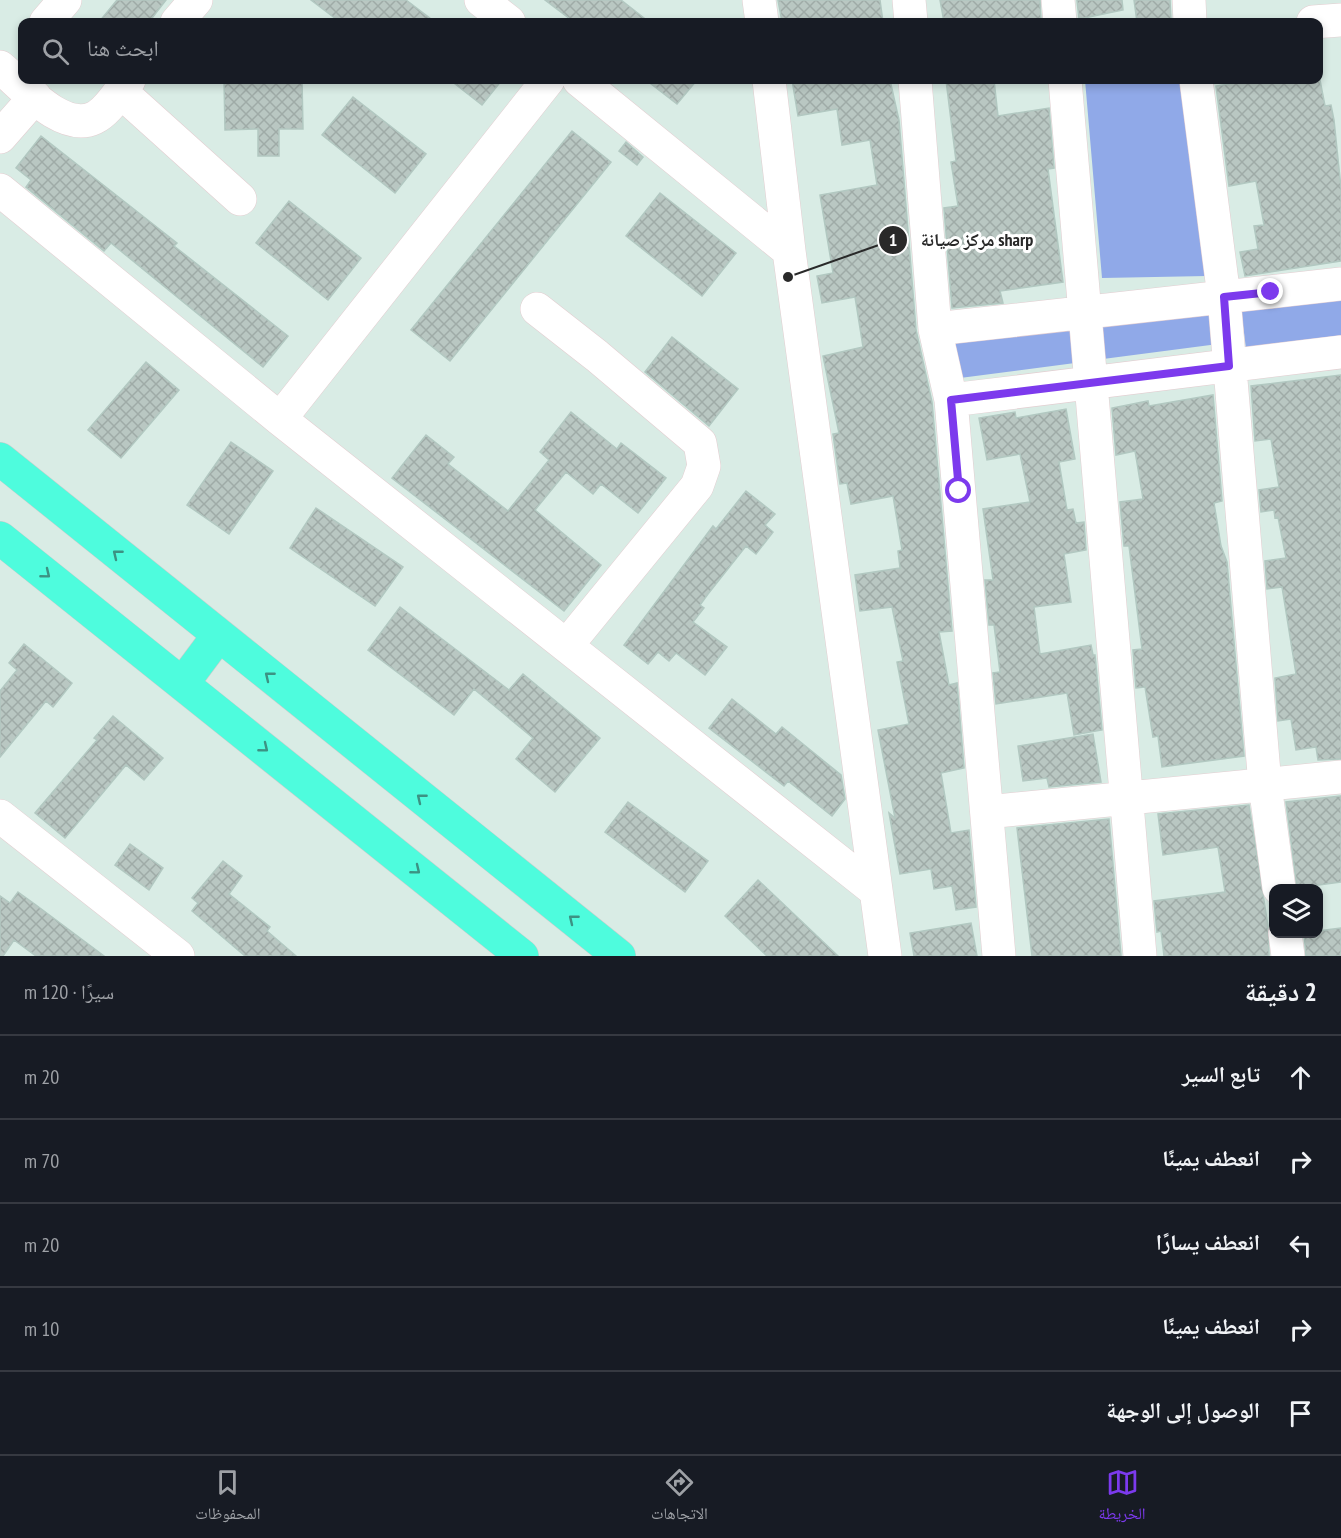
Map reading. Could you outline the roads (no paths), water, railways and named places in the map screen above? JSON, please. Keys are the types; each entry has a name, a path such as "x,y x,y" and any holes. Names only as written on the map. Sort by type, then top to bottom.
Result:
{"main road":[{"path":"0,459 619,956"},
{"path":"0,538 522,956"},
{"path":"183,684 218,636"}],"street":[{"path":"49,18 65,0"},
{"path":"180,18 196,0"},
{"path":"481,0 503,18"},
{"path":"759,0 761,18"},
{"path":"909,0 911,18"},
{"path":"1058,0 1060,18"},
{"path":"1189,0 1190,18"},
{"path":"1323,21 1341,20"},
{"path":"25,84 35,97 70,121 83,121 95,117 124,85 240,199"},
{"path":"280,419 545,84"},
{"path":"584,84 789,251"},
{"path":"769,84 789,251 885,956"},
{"path":"915,84 935,329 951,400 999,956"},
{"path":"1065,84 1083,313 1140,956"},
{"path":"1197,84 1224,297 1265,785 1278,884"},
{"path":"0,137 35,97"},
{"path":"0,190 280,419 876,891"},
{"path":"935,329 1341,284"},
{"path":"537,309 700,443 704,466 697,486 567,645"},
{"path":"951,400 1341,352"},
{"path":"987,812 1341,777"},
{"path":"0,816 178,956"},
{"path":"1286,938 1288,956"}],"place":[{"name":"مركز صيانة sharp","path":"788,277"}]}
